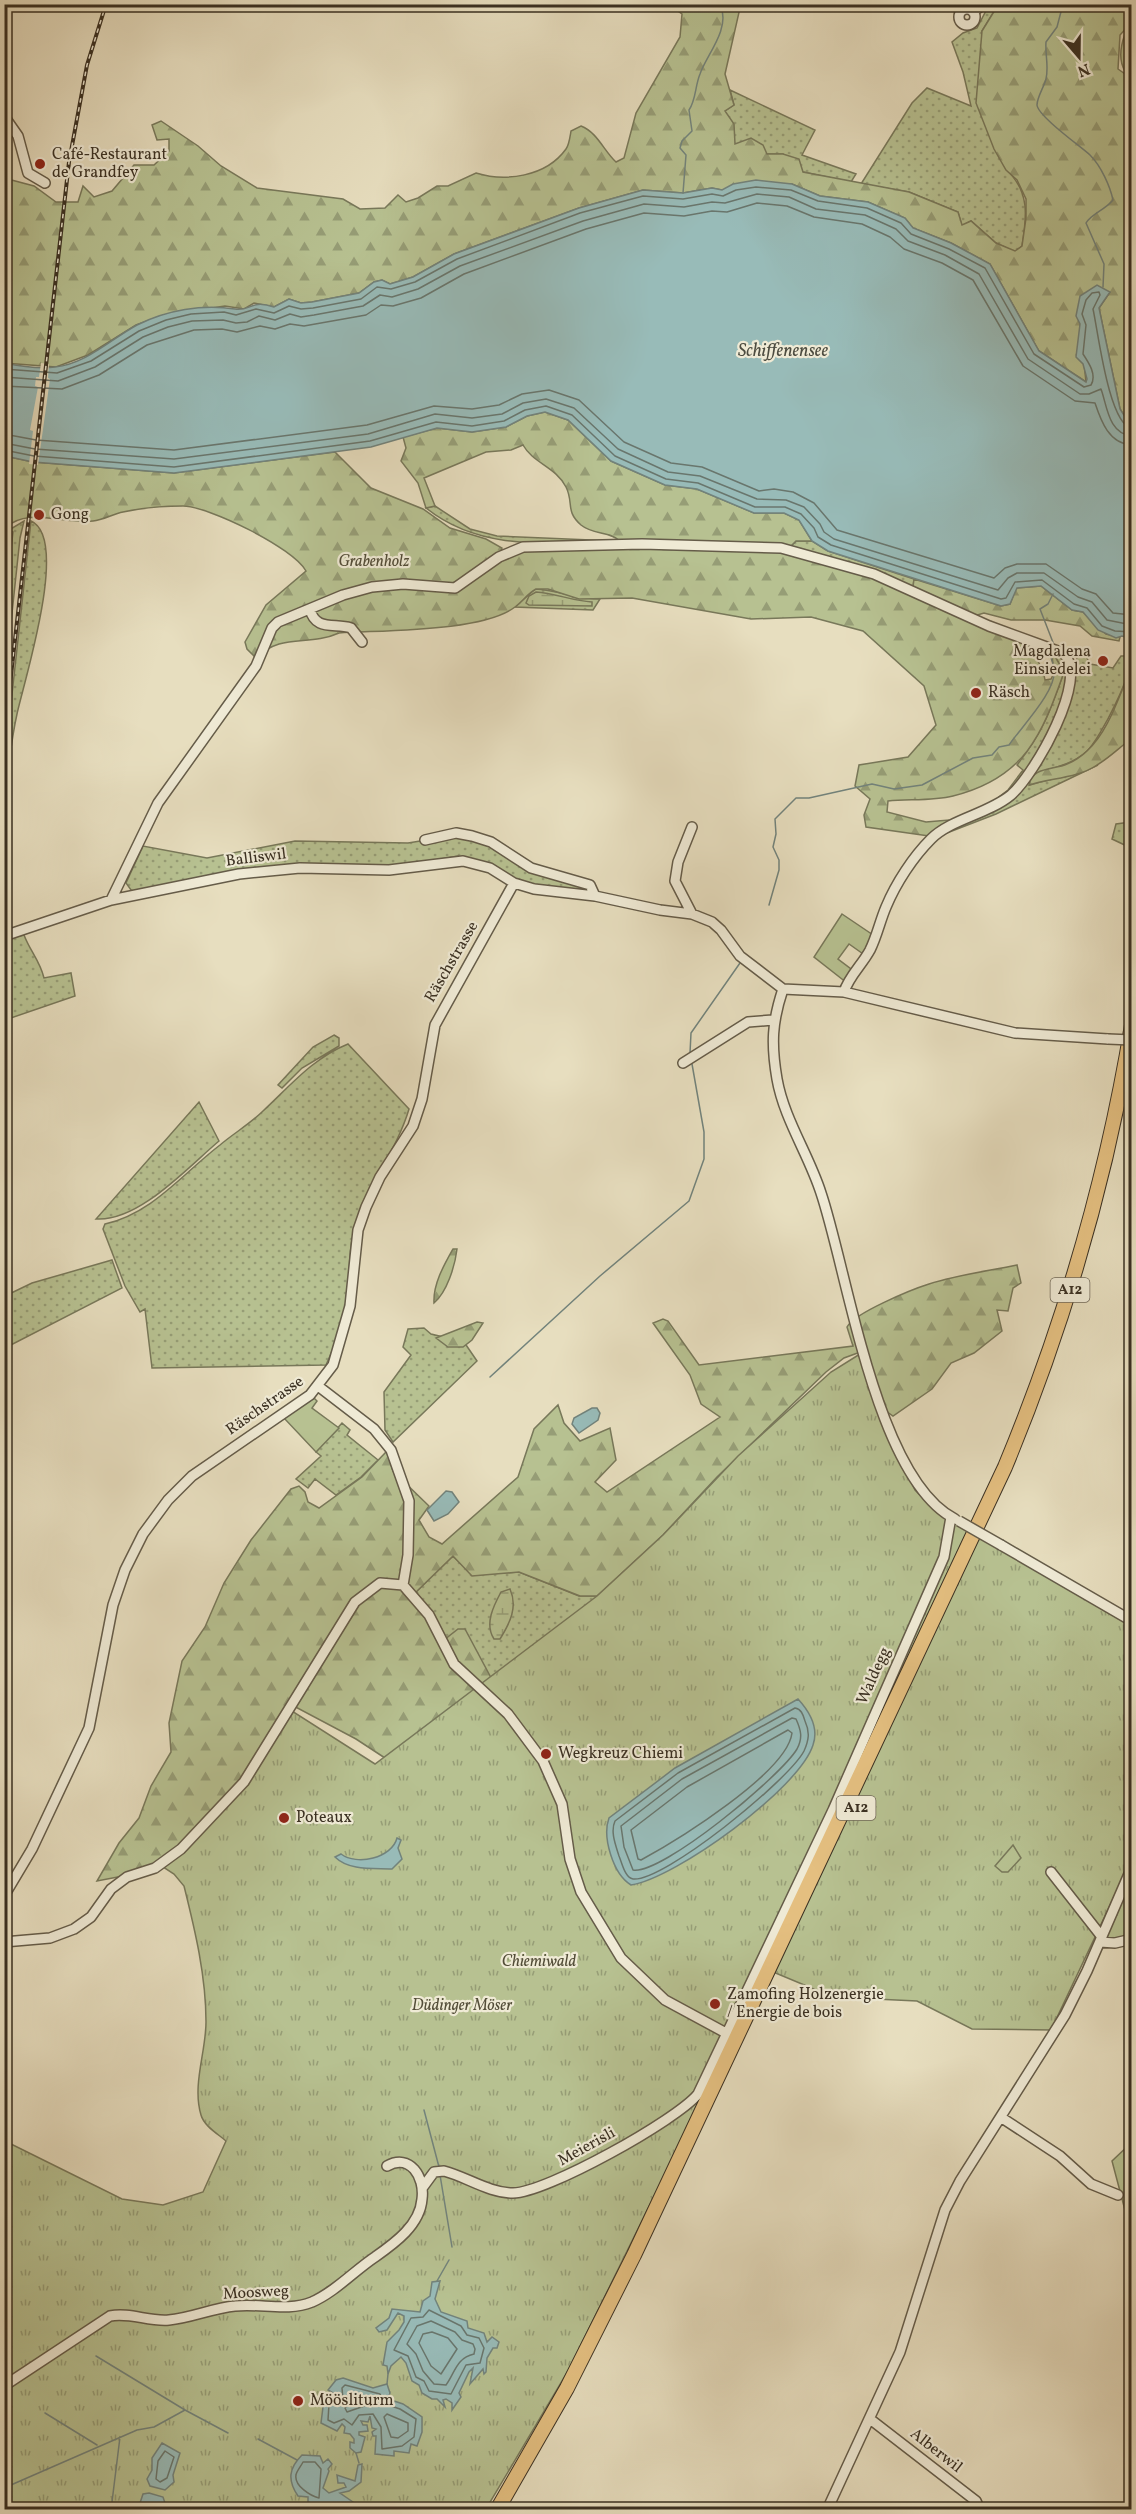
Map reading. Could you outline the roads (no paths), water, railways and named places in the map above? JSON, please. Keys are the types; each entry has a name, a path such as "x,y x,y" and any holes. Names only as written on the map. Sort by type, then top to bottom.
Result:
{"highway":[{"name":"A12","path":"497,2510 567,2388 643,2238 1005,1467 1044,1366 1078,1263 1106,1155 1131,1025"},
{"name":"A12","path":"507,2510 569,2402 642,2259 999,1502 1042,1399 1077,1297 1110,1179 1131,1078"}],"street":[{"path":"973,12 984,4"},
{"path":"4,116 18,136 28,173 45,183"},
{"path":"111,900 123,880 158,803 258,663 272,628 278,622 357,590 388,585 455,588 511,551 532,547 642,544 781,548 843,564 900,584 989,626 1067,657 1071,668 1069,687 1051,737 1016,790 985,812 939,833 917,855 895,889 872,945 844,992"},
{"path":"310,609 315,622 351,628 362,642"},
{"path":"692,827 678,862 675,881 692,914 716,926 740,956 783,989 844,992 1015,1033 1043,1037 1131,1040"},
{"path":"425,840 459,833 482,839 531,868 590,885 595,896"},
{"name":"Balliswil","path":"4,936 130,895 269,870 389,870 463,861 490,868 514,883 552,892 595,896 660,910 692,914"},
{"path":"123,880 130,895"},
{"name":"Räschstrasse","path":"4,1896 32,1849 89,1728 96,1705 113,1605 125,1570 143,1534 168,1500 192,1476 300,1402 318,1386 333,1365 348,1318 358,1230 366,1207 380,1178 408,1135 418,1112 435,1025 514,883"},
{"path":"783,989 773,1020 777,1081 801,1149 820,1190 858,1339 872,1381 916,1484 928,1499 955,1519 1131,1621"},
{"path":"683,1063 748,1022 773,1020"},
{"path":"318,1386 374,1429 391,1450 409,1501 408,1555 403,1585"},
{"name":"Waldegg","path":"726,2033 832,1810 944,1557 955,1519"},
{"path":"4,1942 51,1938 74,1929 91,1917 111,1889 127,1877 155,1868 181,1849 244,1782 355,1602 380,1583 403,1585 429,1615 454,1664 508,1714 543,1761 562,1804 570,1859 581,1892 621,1958 665,2000 726,2033"},
{"path":"828,2510 900,2352 945,2210 960,2181 1002,2118 1065,2015 1101,1939 1131,1867"},
{"path":"1051,1872 1101,1939 1114,1943 1131,1939"},
{"name":"Meierisli","path":"414,2168 439,2172 510,2193 524,2192 560,2180 688,2104 702,2086 726,2033"},
{"path":"1002,2118 1060,2156 1092,2184 1118,2195"},
{"path":"387,2166 394,2162 403,2162 414,2168 423,2187 439,2172"},
{"name":"Moosweg","path":"4,2386 110,2316 128,2315 167,2320 237,2306 287,2307 314,2301 387,2248 407,2229 419,2214 423,2187"},
{"name":"Alberwil","path":"870,2419 976,2501 980,2510"}],"water":[{"name":"Schiffenensee","path":"756,180 792,184 820,196 868,202 905,218 913,228 951,243 990,264 1039,351 1086,382 1083,364 1076,357 1080,324 1076,316 1080,296 1097,285 1110,292 1099,308 1120,409 1131,426 1131,639 1122,636 1116,638 1098,630 1083,612 1072,610 1041,586 1017,588 1010,604 1001,606 828,551 812,541 799,520 784,513 754,513 697,489 665,485 611,461 568,420 545,412 527,416 506,427 472,432 437,428 371,447 174,473 33,462 5,456 4,363 43,368 66,365 88,356 137,325 172,312 210,307 244,309 260,304 274,307 289,299 301,303 359,293 374,282 382,280 390,284 413,277 454,254 579,208 643,190 683,193 712,188 722,190 733,184"},
{"path":"592,1408 597,1408 600,1413 598,1420 579,1433 572,1424 574,1418"},
{"path":"446,1491 452,1492 459,1502 448,1514 434,1521 427,1510"},
{"path":"798,1699 812,1720 815,1739 803,1763 785,1784 734,1829 705,1849 651,1879 631,1885 625,1880 614,1864 608,1845 609,1818 675,1768"},
{"path":"397,1838 401,1840 398,1848 402,1859 392,1869 354,1867 335,1857 341,1854 356,1859 373,1858 388,1851"},
{"path":"440,2281 435,2299 441,2312 467,2321 468,2328 484,2333 487,2342 492,2337 499,2342 497,2348 493,2348 487,2358 486,2372 484,2374 483,2369 470,2384 473,2368 469,2372 459,2393 461,2397 452,2410 452,2403 446,2399 443,2400 445,2407 437,2399 432,2399 422,2393 419,2385 412,2381 406,2363 401,2357 391,2366 388,2374 387,2366 383,2365 387,2342 399,2330 404,2322 404,2316 398,2313 387,2330 379,2332 376,2328 389,2318 392,2309 420,2312 423,2301 430,2296 432,2282"},
{"path":"343,2378 373,2388 387,2384 390,2393 388,2399 403,2404 422,2417 422,2432 417,2446 411,2444 409,2453 394,2451 394,2456 375,2454 376,2436 373,2436 372,2432 376,2429 372,2428 370,2416 368,2422 361,2421 363,2425 367,2425 368,2431 359,2432 359,2435 365,2437 361,2452 356,2453 350,2448 350,2442 354,2443 354,2439 350,2434 344,2433 345,2427 342,2424 337,2431 321,2423 324,2399 329,2394 336,2398 338,2396 328,2390 336,2380"},
{"path":"162,2443 180,2453 173,2475 174,2482 165,2490 150,2486 147,2479 152,2470 152,2458"},
{"path":"302,2455 320,2456 323,2463 328,2459 332,2464 328,2469 323,2488 329,2493 346,2487 344,2483 338,2483 337,2475 355,2481 358,2465 362,2464 361,2482 349,2491 340,2493 353,2502 352,2509 314,2509 315,2504 308,2502 308,2497 298,2496 292,2485 291,2474 294,2465"},
{"path":"149,2493 163,2497 167,2509 138,2509 143,2494"}],"waterway":[{"path":"1063,4 1057,27 1046,42 1047,74 1037,105 1044,116 1090,155 1101,170 1110,189 1113,200 1086,223 1104,264 1103,287"},
{"path":"683,193 686,155 680,148 682,141 692,131 689,110 700,74 720,33 723,16 721,8"},
{"path":"5,540 9,568"},
{"path":"1053,594 1048,604 1040,609 1054,645"},
{"path":"769,905 779,870 779,860 773,847 776,834 775,819 796,798 809,798 872,784 894,789 922,785 973,758 992,755 999,747 1009,745 1045,697 1054,677 1051,655"},
{"path":"690,1053 691,1033 740,963"},
{"path":"490,1377 600,1276 689,1201 704,1159 704,1132 692,1064"},
{"path":"424,2110 439,2167"},
{"path":"440,2175 452,2247"},
{"path":"437,2281 449,2260"},
{"path":"96,2356 185,2410"},
{"path":"387,2384 388,2374"},
{"path":"4,2488 137,2430 154,2427 185,2410 228,2433"},
{"path":"45,2413 97,2445"},
{"path":"111,2510 120,2437"},
{"path":"258,2439 297,2460"},
{"path":"356,2453 359,2463"}],"railway":[{"path":"4,737 69,162 87,65 106,4"}],"place":[{"name":"Café-Restaurant de Grandfey","path":"40,164"},
{"name":"Gong","path":"39,515"},
{"name":"Magdalena Einsiedelei","path":"1103,661"},
{"name":"Räsch","path":"976,693"},
{"name":"Wegkreuz Chiemi","path":"546,1754"},
{"name":"Poteaux","path":"284,1818"},
{"name":"Zamofing Holzenergie / Energie de bois","path":"715,2004"},
{"name":"Möösliturm","path":"298,2401"}],"park label":[{"name":"Grabenholz","path":"374,562"},
{"name":"Chiemiwald","path":"539,1962"},
{"name":"Düdinger Möser","path":"462,2006"}]}
